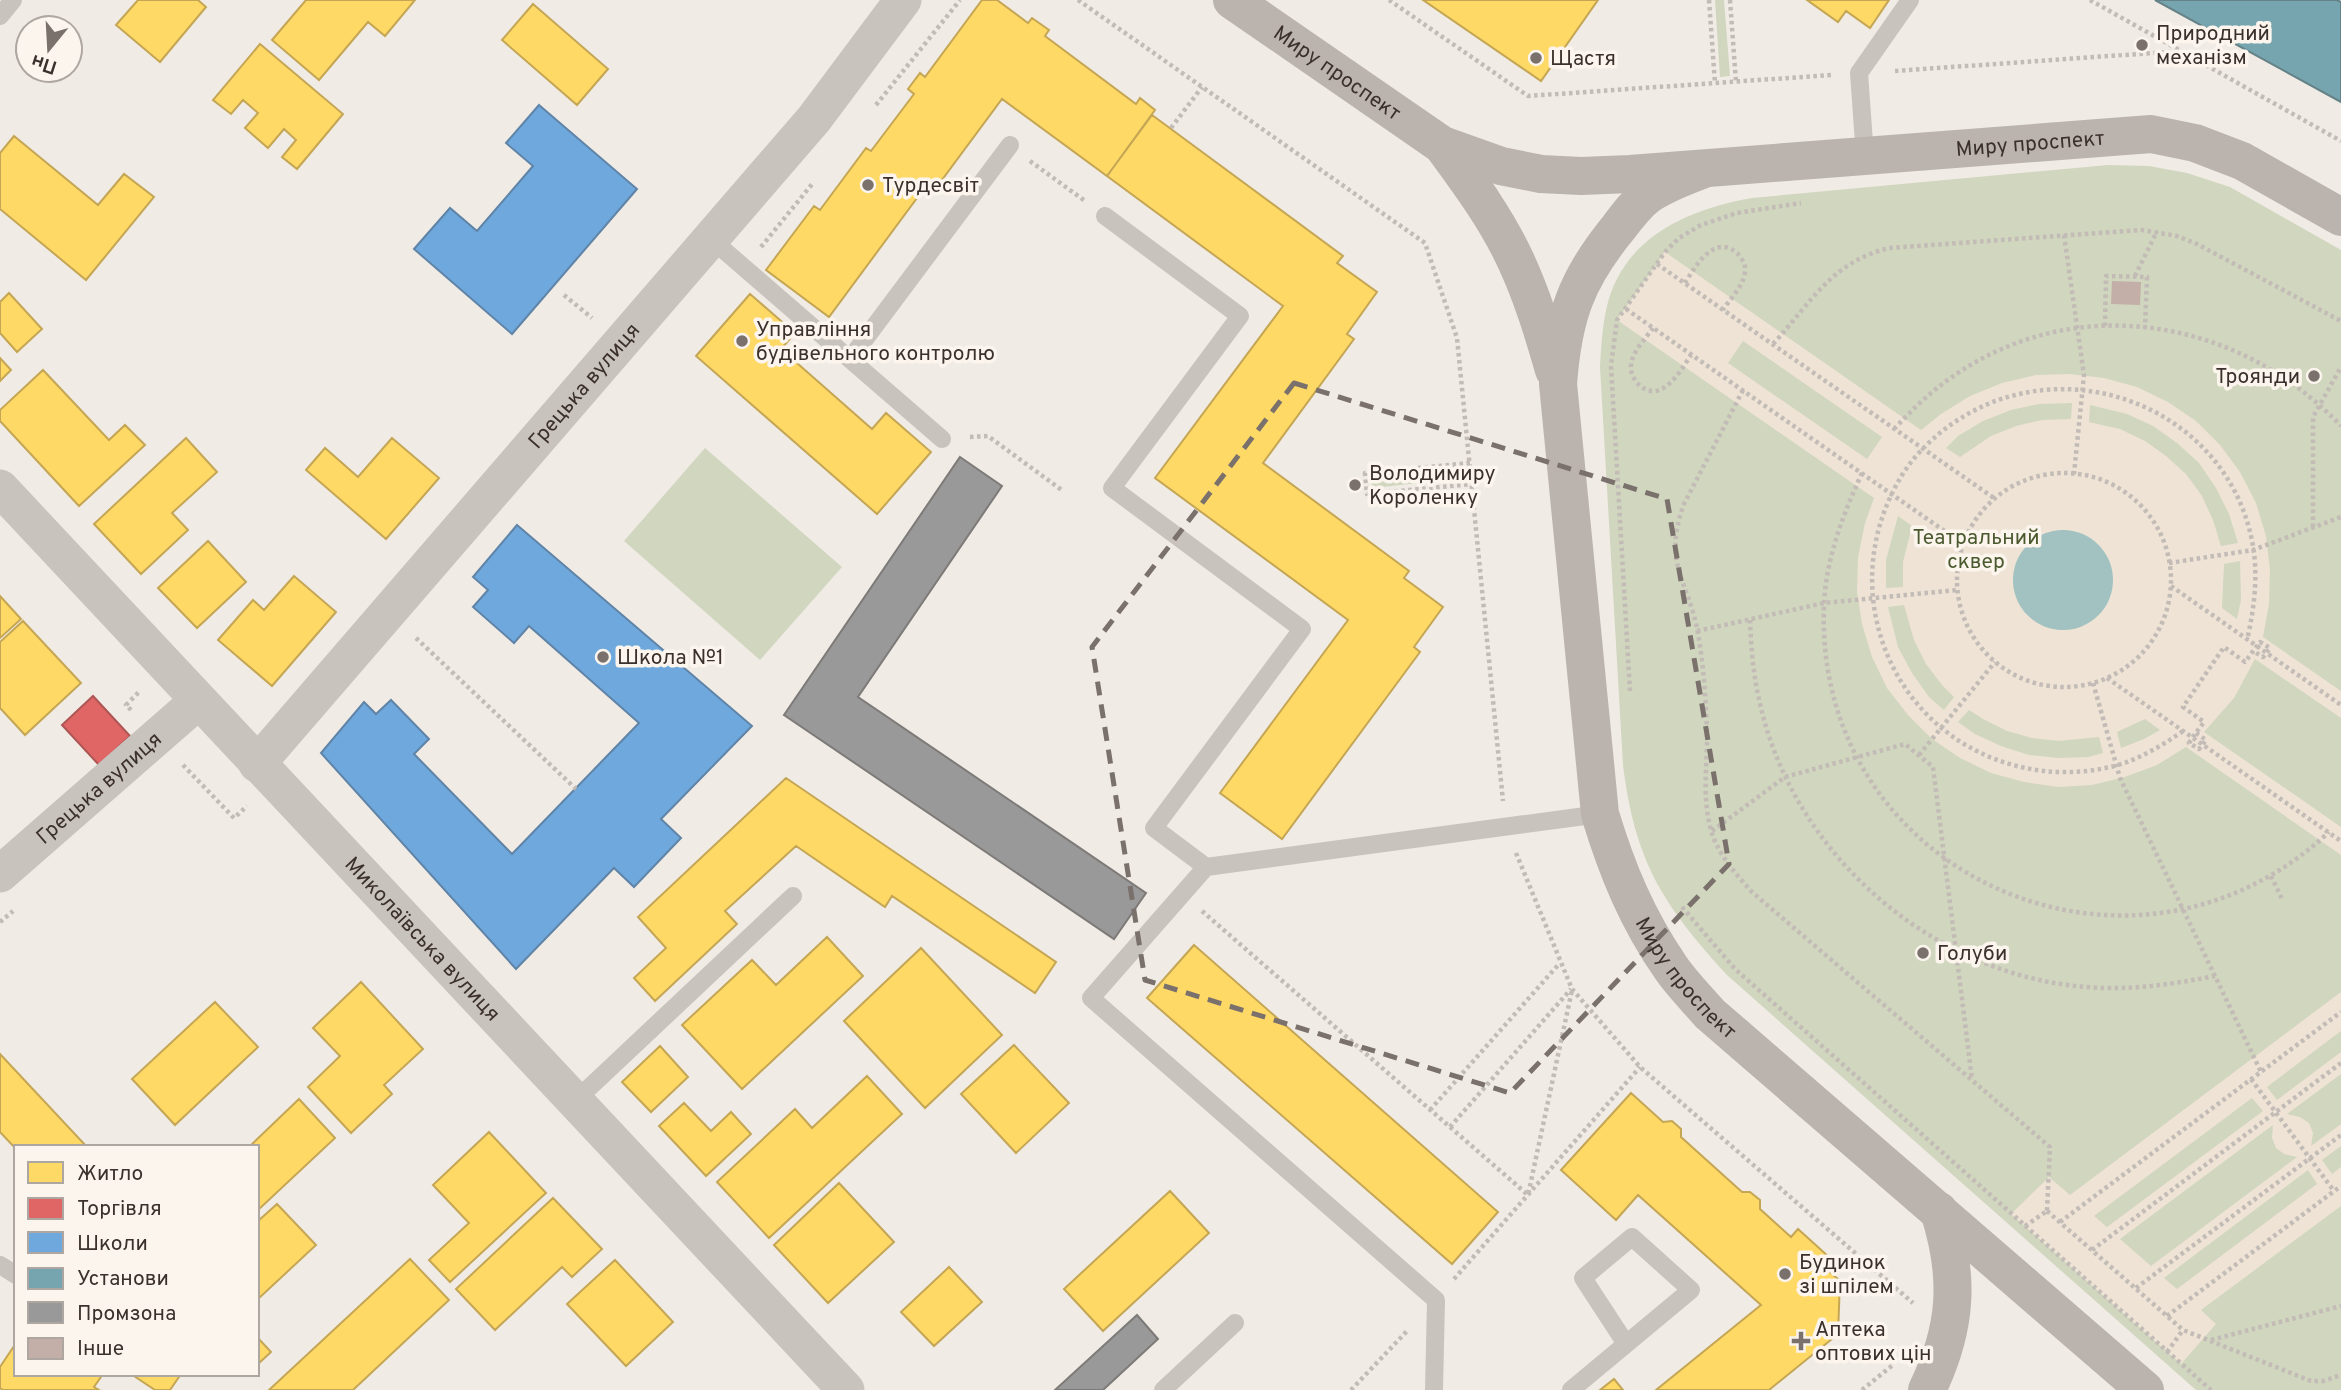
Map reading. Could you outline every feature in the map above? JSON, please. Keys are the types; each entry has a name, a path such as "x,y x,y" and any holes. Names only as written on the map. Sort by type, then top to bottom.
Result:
{"main road":[{"name":"Миру проспект","path":"1232,0 1442,145 1501,166 1541,174 1581,176 1702,170 2151,134 2195,144 2242,161 2341,217"},
{"name":"Миру проспект","path":"1442,145 1482,199 1514,258 1540,320 1558,384 1600,814 1617,869 1641,921 1672,970 1710,1014 2145,1390"},
{"name":"Миру проспект","path":"1558,384 1562,340 1571,306 1598,252 1643,200 1668,183 1702,170"},
{"path":"1927,1390 1942,1355 1952,1311 1952,1261 1939,1211"}],"street":[{"name":"Грецька вулиця","path":"257,764 814,119 903,0"},
{"name":"Миколаївська вулиця","path":"0,488 846,1390"},
{"name":"Грецька вулиця","path":"0,874 198,701"}],"lane":[{"path":"0,16 13,0"},
{"path":"1865,157 1859,73 1910,0"},
{"path":"850,359 1010,145"},
{"path":"1105,216 1240,316 1112,488 1302,629 1154,828 1206,867"},
{"path":"711,239 942,439"},
{"path":"1434,1390 1436,1300 1091,998 1206,867 1600,814"},
{"path":"575,1101 793,896"},
{"path":"1571,1390 1691,1290 1632,1237 1583,1278 1626,1344"},
{"path":"1163,1390 1235,1323"}],"path":[{"path":"1078,0 1425,243 1457,338 1505,827 1560,964 1572,989 1640,1067 1914,1304"},
{"path":"1389,0 1528,96"},
{"path":"1709,0 1715,83"},
{"path":"1730,0 1736,82"},
{"path":"2091,0 2341,141"},
{"path":"1171,128 1202,87"},
{"path":"1010,145 1105,216"},
{"path":"1630,698 1611,366 1617,320 1679,238 1700,225 1737,213 1804,202"},
{"path":"1773,344 1835,274 1869,253 1889,248 2141,229 2157,231 2197,244 2341,321"},
{"path":"2134,276 2157,231"},
{"path":"2064,235 2084,375 2074,474"},
{"path":"1685,283 1711,250 1721,246 1731,248 1745,264 1745,274 1723,310"},
{"path":"1657,264 1994,498"},
{"path":"2105,326 2106,276 2134,276 2147,277 2146,328"},
{"path":"565,295 593,319"},
{"path":"1626,309 1963,544"},
{"path":"1894,429 1919,403 1977,362 2009,347 2043,336 2105,326 2189,334 2225,345 2259,361 2291,381 2320,404 2341,426"},
{"path":"1653,328 1631,364 1637,384 1656,391 1665,388 1691,355"},
{"path":"2313,527 2313,416 2341,367"},
{"path":"2183,731 2160,747 2128,762 2094,770 2058,772 2026,769 1996,760 1967,746 1941,728 1919,706 1900,680 1885,652 1876,622 1872,558 1878,527 1905,470 1923,449 1950,425 2006,396 2037,390 2083,389 2108,393 2141,404 2172,422 2200,444 2222,471 2239,502 2251,536 2256,570 2255,606 2247,640"},
{"path":"1743,390 1684,504 1674,541 1675,561 1698,631 1707,742 1706,797 1712,831 1728,864 1752,892 2050,1147 2047,1211"},
{"path":"988,436 1063,491"},
{"path":"1470,463 1365,473 1367,494 1472,484"},
{"path":"1862,473 1847,504 1828,570 1824,603 1826,656 1834,698 1844,728 1874,786 1918,836 1944,858 2006,893 2041,905 2076,913 2135,916 2183,910 2243,891 2301,856 2329,832"},
{"path":"2074,474 2108,483 2137,502 2158,530 2169,563 2171,586 2164,619 2152,641 2135,660 2093,684 2076,687 2042,685 2025,680 1996,663 1973,637 1965,623 1957,590 1958,559 1976,519 1994,498 2024,481 2040,476 2074,474"},
{"path":"2169,563 2253,550 2341,517"},
{"path":"2171,586 2255,648 2341,705"},
{"path":"1698,631 1824,603 1957,590"},
{"path":"1750,620 1752,660 1759,700 1770,740 1785,777 1821,838 1844,865 1895,913 1955,950 2027,977 2102,988 2152,986 2215,976"},
{"path":"415,638 576,789"},
{"path":"2107,678 2183,731 2194,735 2206,740 2199,749 2189,743 2194,735 2204,722 2183,707 2224,647 2245,662 2255,648"},
{"path":"1919,755 1996,663"},
{"path":"2093,684 2120,778 2261,1072"},
{"path":"1712,831 1785,777 1905,744 1933,767 1972,1080"},
{"path":"2202,744 2341,841"},
{"path":"2271,876 2282,899"},
{"path":"1183,893 1528,1195"},
{"path":"1680,905 1735,969 2211,1390"},
{"path":"1430,1110 1560,964"},
{"path":"1450,1127 1572,989"},
{"path":"1528,1195 1572,989"},
{"path":"2060,1222 2341,1012"},
{"path":"2092,1250 2341,1063"},
{"path":"1352,1390 1436,1300 1640,1067"},
{"path":"2250,1079 2334,1191"},
{"path":"2136,1289 2341,1135"},
{"path":"2167,1316 2341,1186"},
{"path":"2025,1226 2047,1211"},
{"path":"2047,1211 2183,1330 2311,1381 2323,1381 2341,1375"},
{"path":"2210,1341 2341,1306"},
{"path":"2167,1352 2183,1330"},
{"path":"1862,1390 1905,1356"}],"highlighted area":[{"path":"1294,383 1667,499 1729,864 1510,1093 1145,980 1092,647"}],"green space":[{"path":"1715,0 1724,0 1730,76 1720,77"},
{"name":"Театральний сквер","path":"2108,165 2149,166 2187,173 2230,187 2341,250 2341,1390 2196,1390 1727,975 1685,926 1656,880 1644,856 1628,799 1623,765 1600,367 1609,298 1629,260 1643,245 1675,222 1713,207 1752,198"},
{"path":"705,448 842,567 760,660 624,541"},
{"path":"1465,469 1466,478 1372,488 1371,478"}],"shaded area":[{"path":"1665,252 1921,430 1970,396 2002,383 2036,375 2070,374 2104,378 2137,387 2168,402 2196,421 2220,445 2240,472 2256,503 2266,536 2270,570 2269,604 2263,637 2341,691 2341,718 2255,659 2234,698 2204,732 2341,827 2341,855 2186,747 2157,765 2125,777 2092,785 2058,787 1991,773 1960,758 1932,739 1908,715 1887,688 1872,657 1862,624 1857,591 1858,557 1865,523 1874,498 1617,320","holes":["1743,341 1882,437 1867,459 1728,363","2072,403 2071,419 2042,420 2016,426 1991,436 1960,457 1946,448 1958,436 1983,421 2011,410 2039,404","2090,405 2127,414 2153,426 2199,463 2229,514 2238,543 2221,546 2202,496 2186,474 2145,441 2120,429 2089,422","1898,516 1912,526 1903,562 1903,587 1886,588 1886,560","2240,561 2241,600 2237,619 2222,608 2224,564","2013,585 2077,629 2059,630 2042,625 2028,615 2018,602","1904,605 1914,640 1926,664 1954,697 1944,710 1929,697 1898,647 1888,607","1969,710 2007,731 2032,738 2059,741 2099,737 2103,753 2088,757 2059,758 2029,755 1975,734 1958,722","2145,719 2160,730 2121,748 2117,732"]},
{"path":"2341,992 2341,1031 2267,1087 2277,1100 2341,1052 2341,1074 2287,1114 2300,1117 2309,1123 2313,1133 2311,1146 2341,1124 2341,1146 2322,1160 2332,1174 2341,1167 2341,1206 2201,1310 2216,1324 2181,1364 2011,1214 2049,1177 2070,1195","holes":["2252,1098 2263,1111 2107,1227 2094,1216","2273,1125 2272,1138 2276,1148 2284,1154 2297,1157 2151,1266 2120,1239","2308,1170 2317,1184 2177,1289 2164,1278"]}],"water":[{"path":"2063,530 2082,534 2098,545 2109,561 2113,580 2109,599 2098,615 2082,626 2063,630 2044,626 2028,615 2017,599 2013,580 2017,561 2028,545 2044,534"}],"building: Житло":[{"path":"138,0 198,0 206,7 160,62 116,25"},
{"path":"306,0 415,0 385,36 368,22 319,80 272,40"},
{"path":"982,0 997,0 1028,23 1032,18 1049,30 1045,36 1136,104 1140,98 1155,110 1107,176 1002,99 930,196 923,190 829,317 766,270 814,206 820,210 866,148 871,151 914,94 908,89 920,73 925,77"},
{"path":"1423,0 1598,0 1541,81"},
{"path":"1807,0 1889,0 1870,28 1846,11 1838,22"},
{"path":"533,4 608,69 577,105 502,40"},
{"path":"260,44 343,114 297,169 282,157 296,140 284,129 268,148 245,128 258,113 243,100 231,114 213,100"},
{"path":"1152,115 1343,256 1337,263 1377,292 1347,334 1354,339 1263,463 1409,571 1404,578 1443,607 1414,647 1420,652 1282,839 1220,793 1348,620 1155,478 1283,306 1107,176"},
{"path":"14,136 98,205 124,174 154,197 86,280 0,209 0,153"},
{"path":"9,293 42,329 17,352 0,333 0,302"},
{"path":"750,294 795,333 781,349 872,429 886,413 931,452 877,514 696,356"},
{"path":"0,358 11,370 0,381"},
{"path":"43,370 109,440 125,425 145,445 79,506 0,421 0,410"},
{"path":"186,438 217,472 172,513 188,530 141,574 94,524"},
{"path":"392,438 439,478 386,539 306,470 325,448 358,477"},
{"path":"208,541 246,582 197,628 158,588"},
{"path":"294,576 336,612 272,686 218,640 253,600 264,610"},
{"path":"0,596 21,619 0,638"},
{"path":"23,621 81,683 25,735 0,708 0,642"},
{"path":"786,778 1056,962 1035,993 892,896 885,907 796,846 725,911 737,924 655,1001 634,978 666,948 638,917"},
{"path":"827,937 863,976 742,1089 682,1025 752,960 776,985"},
{"path":"1194,945 1498,1212 1452,1264 1147,998"},
{"path":"921,948 1002,1035 925,1108 844,1021"},
{"path":"361,982 423,1049 384,1085 392,1094 351,1133 308,1087 340,1056 313,1028"},
{"path":"215,1002 258,1047 175,1125 132,1079"},
{"path":"1014,1045 1069,1103 1016,1153 961,1094"},
{"path":"660,1046 688,1077 651,1112 622,1082"},
{"path":"0,1054 85,1145 14,1147 0,1132"},
{"path":"867,1076 902,1114 769,1238 717,1182 795,1109 812,1128"},
{"path":"1631,1093 1663,1122 1672,1121 1681,1129 1681,1137 1742,1192 1750,1192 1760,1200 1760,1209 1791,1237 1798,1229 1829,1257 1822,1265 1840,1281 1838,1334 1769,1390 1656,1390 1761,1305 1638,1195 1616,1220 1561,1170"},
{"path":"299,1099 335,1138 259,1209 259,1145 251,1145"},
{"path":"684,1103 711,1131 731,1112 751,1134 706,1176 659,1126"},
{"path":"489,1132 546,1193 450,1282 429,1260 469,1223 433,1185"},
{"path":"839,1183 894,1242 828,1303 774,1245"},
{"path":"1170,1191 1209,1233 1103,1331 1064,1289"},
{"path":"553,1198 602,1249 572,1277 562,1267 495,1330 456,1289"},
{"path":"277,1204 316,1245 259,1298 259,1220"},
{"path":"410,1259 449,1300 353,1390 269,1390"},
{"path":"615,1260 673,1322 626,1366 567,1304"},
{"path":"949,1267 982,1302 934,1346 901,1312"},
{"path":"259,1339 271,1352 259,1363"},
{"path":"14,1346 14,1376 102,1376 94,1387 99,1390 3,1390 0,1388 0,1367"},
{"path":"134,1376 180,1376 170,1390 155,1390"},
{"path":"1614,1379 1623,1390 1600,1390"}],"building: Торгівля":[{"path":"93,696 130,736 99,765 62,725"}],"building: Школи":[{"path":"539,105 637,189 512,334 414,249 450,208 477,231 533,166 506,143"},
{"path":"517,525 752,726 661,819 681,838 634,887 614,868 516,969 321,753 364,702 376,714 391,700 429,739 414,754 512,854 639,723 529,626 514,643 473,607 488,590 473,577"}],"building: Установи":[{"path":"2155,0 2341,2 2341,102"}],"building: Промзона":[{"path":"960,457 1002,486 858,697 1146,893 1114,939 784,715"},
{"path":"1137,1315 1158,1339 1103,1390 1055,1390"}],"building: Інше":[{"path":"2112,281 2141,282 2140,305 2111,304"}],"place":[{"name":"Природний механізм","path":"2142,45"},
{"name":"Щастя","path":"1536,58"},
{"name":"Турдесвіт","path":"868,185"},
{"name":"Управління будівельного контролю","path":"742,341"},
{"name":"Троянди","path":"2314,376"},
{"name":"Володимиру Короленку","path":"1355,485"},
{"name":"Школа №1","path":"603,657"},
{"name":"Голуби","path":"1923,953"},
{"name":"Будинок зі шпілем","path":"1785,1274"},
{"name":"Аптека оптових цін","path":"1801,1341"}]}
